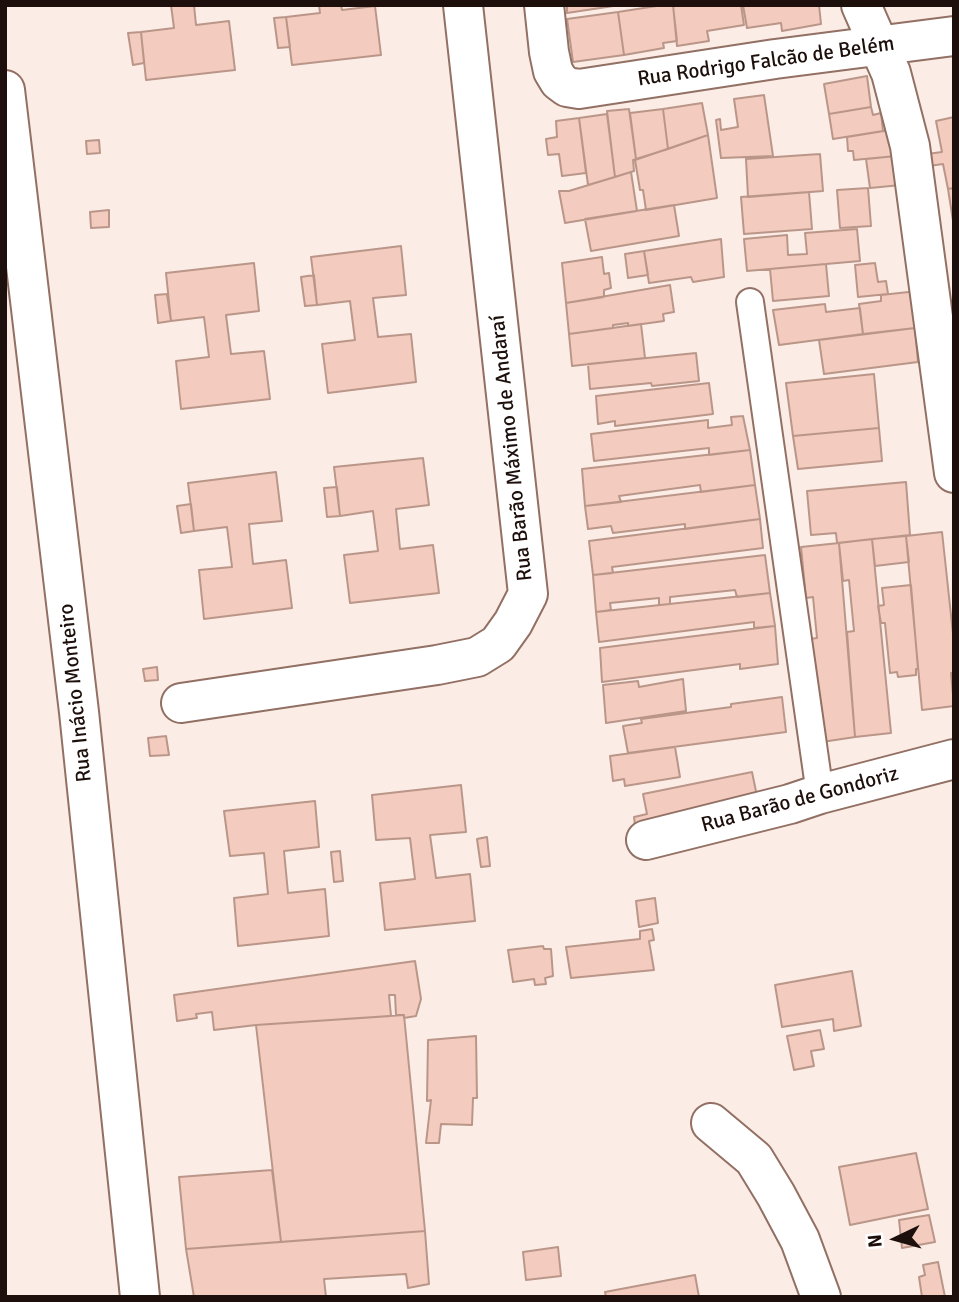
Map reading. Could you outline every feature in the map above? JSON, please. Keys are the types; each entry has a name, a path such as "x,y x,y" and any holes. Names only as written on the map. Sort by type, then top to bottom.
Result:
{"street":[{"name":"Rua Barão Máximo de Andaraí","path":"181,703 477,657 498,644 528,594 463,5"},
{"name":"Rua Rodrigo Falcão de Belém","path":"544,5 553,71 567,87 579,89 762,61 954,36"},
{"path":"861,5 891,73 910,146 954,473"},
{"name":"Rua Inácio Monteiro","path":"5,90 79,712 140,1297"},
{"name":"Rua Barão de Gondoriz","path":"646,840 954,759"},
{"path":"711,1123 754,1159 760,1168 800,1240 821,1297"}],"lane":[{"path":"750,302 820,794"}],"building":[{"path":"171,5 194,5 196,25 229,21 235,70 146,80 141,32 174,28"},
{"path":"319,5 341,5 342,10 375,6 381,55 292,65 286,17 320,13"},
{"path":"567,5 620,5 567,13"},
{"path":"673,5 677,41 663,43 664,48 624,55 618,12"},
{"path":"673,5 741,5 744,25 707,31 709,41 677,46"},
{"path":"743,5 819,5 821,24 782,31 781,23 747,28"},
{"path":"618,12 624,55 573,62 567,19"},
{"path":"286,17 290,47 278,48 274,18"},
{"path":"141,32 144,63 133,65 128,33"},
{"path":"867,76 871,107 829,114 824,84"},
{"path":"764,95 773,156 721,158 716,120 720,119 721,130 738,127 734,99"},
{"path":"702,103 708,135 668,149 663,109"},
{"path":"871,107 873,115 881,113 883,131 833,139 829,114"},
{"path":"629,109 636,159 633,160 634,171 615,177 607,111"},
{"path":"663,109 668,149 636,159 630,113"},
{"path":"607,114 615,177 588,185 579,118"},
{"path":"954,117 954,188 948,189 943,164 929,166 927,154 942,152 936,121"},
{"path":"579,118 586,173 562,176 559,154 548,155 546,139 557,137 556,121"},
{"path":"890,130 896,156 854,160 853,151 848,151 847,137"},
{"path":"708,135 717,198 646,210 635,160"},
{"path":"99,140 100,153 87,154 86,141"},
{"path":"820,154 823,191 748,197 746,159"},
{"path":"896,156 901,185 870,188 866,159"},
{"path":"631,172 637,211 565,223 559,191 569,191"},
{"path":"868,188 871,226 840,228 837,190"},
{"path":"954,188 954,227 948,189"},
{"path":"809,192 812,229 744,234 741,197"},
{"path":"674,205 679,236 591,251 585,219"},
{"path":"109,210 109,227 91,228 90,212"},
{"path":"857,229 860,261 747,271 744,239 787,235 788,255 807,254 805,233"},
{"path":"721,239 724,277 693,282 691,277 649,283 644,251"},
{"path":"401,246 406,295 373,298 378,337 411,334 416,382 328,393 322,344 355,340 350,301 317,305 311,257"},
{"path":"644,251 648,275 628,278 625,254"},
{"path":"602,257 604,274 609,273 611,288 604,290 604,297 566,303 562,263"},
{"path":"254,263 259,311 226,315 231,354 264,351 270,399 181,409 176,361 209,357 204,317 171,321 166,273"},
{"path":"875,263 878,282 886,281 888,294 858,297 855,265"},
{"path":"826,264 829,296 773,301 770,269"},
{"path":"314,275 317,305 305,306 301,277"},
{"path":"670,285 674,312 663,314 664,321 628,326 628,323 613,325 613,328 569,334 566,303"},
{"path":"918,291 915,328 863,334 859,304 881,301 881,295"},
{"path":"167,294 171,321 158,323 155,295"},
{"path":"825,304 826,312 860,308 863,334 779,345 773,310"},
{"path":"641,324 645,358 572,366 569,334"},
{"path":"915,328 918,362 824,374 819,340"},
{"path":"696,353 699,381 590,389 588,364"},
{"path":"874,374 879,428 793,436 786,383"},
{"path":"709,383 713,414 615,426 615,421 598,424 596,396"},
{"path":"743,416 750,450 709,455 709,448 594,461 591,434 708,420 708,428 732,425 731,417"},
{"path":"879,428 882,461 798,469 793,436"},
{"path":"750,450 755,485 701,492 700,485 619,496 621,502 585,506 582,469"},
{"path":"423,458 429,505 396,509 400,549 433,545 439,593 350,603 344,555 378,551 373,511 340,516 334,467"},
{"path":"276,472 282,521 249,524 253,564 286,560 292,608 204,619 199,570 232,567 227,527 194,531 188,483"},
{"path":"906,482 910,535 837,543 836,533 811,535 807,491"},
{"path":"755,485 760,519 685,529 685,524 613,533 611,526 588,529 585,506"},
{"path":"337,487 340,516 327,517 324,488"},
{"path":"191,504 194,531 181,533 177,506"},
{"path":"760,519 763,548 612,567 613,573 593,575 589,541"},
{"path":"942,532 954,643 954,673 951,673 954,706 922,710 906,536"},
{"path":"906,536 909,562 875,566 872,539"},
{"path":"872,539 891,733 855,737 847,632 854,631 849,580 843,581 839,543"},
{"path":"839,543 855,737 822,742 810,639 817,638 813,597 806,598 801,547"},
{"path":"765,555 770,593 737,597 735,590 670,597 670,604 659,605 659,598 610,603 611,610 596,612 593,575"},
{"path":"911,585 918,669 916,675 898,677 897,672 890,673 885,623 881,623 878,606 884,605 882,588"},
{"path":"770,593 775,626 754,628 754,622 599,642 596,612"},
{"path":"775,626 778,664 740,669 740,664 602,682 600,648"},
{"path":"157,667 158,680 145,681 143,669"},
{"path":"683,679 686,711 606,723 603,685 638,681 639,687"},
{"path":"782,697 786,732 628,753 623,726 642,723 641,719"},
{"path":"166,736 169,755 150,756 148,738"},
{"path":"675,747 680,777 625,786 624,779 613,781 610,756"},
{"path":"752,772 758,801 635,825 634,817 647,814 643,794"},
{"path":"461,785 466,832 430,835 436,878 470,874 475,921 385,930 380,883 415,879 410,838 376,840 372,795"},
{"path":"315,801 319,847 284,851 288,893 325,889 329,936 238,946 234,898 268,894 264,853 230,856 224,811"},
{"path":"487,837 490,866 481,867 477,839"},
{"path":"340,851 343,881 334,882 331,852"},
{"path":"655,898 658,923 639,927 636,901"},
{"path":"652,929 654,940 649,941 654,970 571,978 566,947 640,939 640,931"},
{"path":"543,946 544,949 551,949 553,976 545,978 546,984 535,985 534,979 513,982 508,950"},
{"path":"415,961 421,999 416,1016 404,1018 404,1015 396,1015 395,995 389,995 391,1016 214,1030 212,1012 177,1021 174,995"},
{"path":"852,971 861,1026 834,1031 833,1019 782,1027 775,985"},
{"path":"404,1015 425,1231 281,1242 256,1025"},
{"path":"820,1030 824,1049 811,1051 814,1066 794,1070 787,1036"},
{"path":"476,1036 477,1098 473,1098 472,1125 441,1124 439,1143 426,1143 431,1100 427,1101 428,1040"},
{"path":"916,1153 928,1209 850,1225 839,1167"},
{"path":"272,1170 281,1242 186,1249 179,1177"},
{"path":"929,1215 935,1242 902,1248 899,1220"},
{"path":"425,1231 429,1284 408,1288 406,1274 324,1279 326,1297 194,1297 186,1249"},
{"path":"558,1247 561,1276 526,1280 523,1252"},
{"path":"938,1262 945,1297 922,1297 919,1277 925,1275 923,1265"},
{"path":"695,1275 699,1297 606,1297 605,1292"}]}
